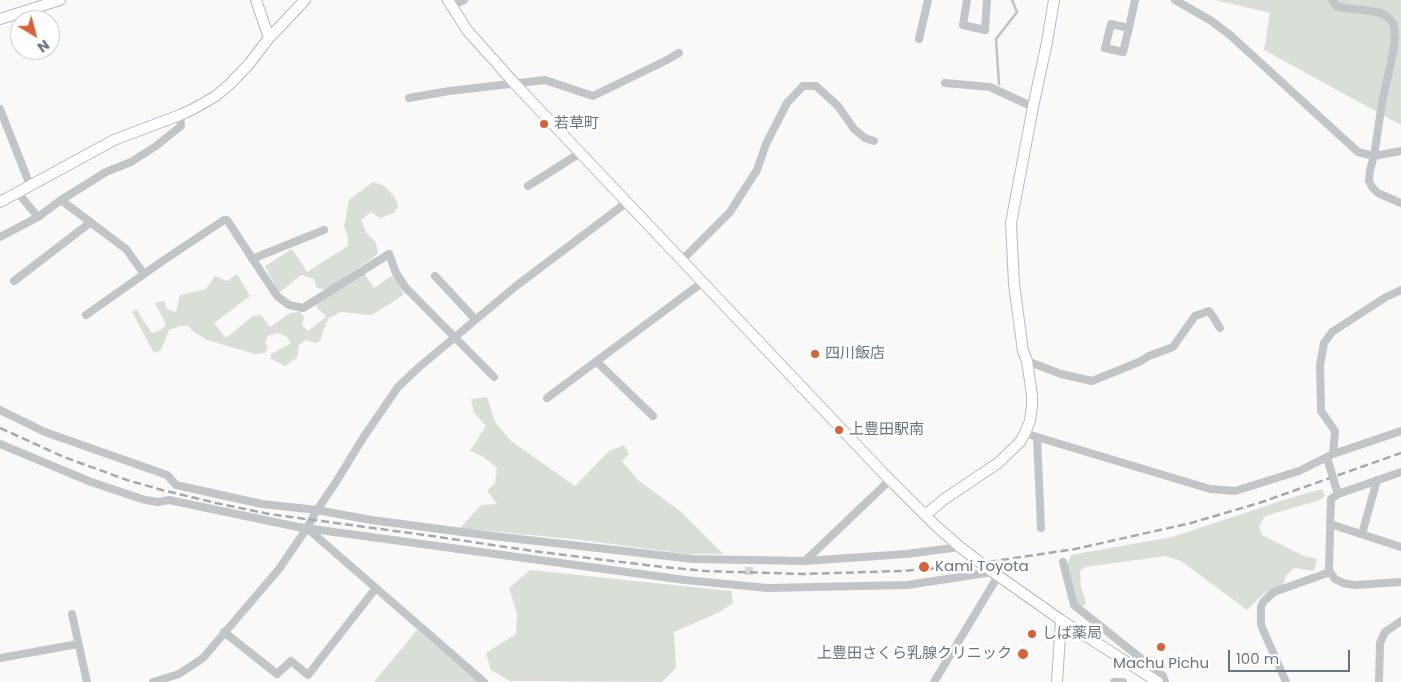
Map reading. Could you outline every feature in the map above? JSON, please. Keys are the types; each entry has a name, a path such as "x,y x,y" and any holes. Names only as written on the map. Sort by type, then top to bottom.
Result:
{"street":[{"path":"0,19 38,4 60,0"},
{"path":"256,0 269,38"},
{"path":"0,202 114,140 180,115 216,96 249,64 269,38 305,0"},
{"path":"464,0 450,3 467,30 515,84 681,261 925,515 960,547 994,573 1060,620 1158,682"},
{"path":"919,39 928,0"},
{"path":"967,0 963,25 985,30 987,0"},
{"path":"925,515 946,498 998,463 1014,449 1026,432 1030,421 1032,406 1027,361 1023,351 1014,284 1012,223 1033,108 1048,42 1054,0"},
{"path":"1129,28 1135,0"},
{"path":"1175,0 1210,20 1230,35 1358,152 1374,156 1401,151"},
{"path":"1332,0 1336,6 1380,14 1389,18 1394,25 1393,53 1382,103 1369,181 1378,193 1401,203"},
{"path":"409,98 449,91 545,80 593,96 679,53"},
{"path":"945,83 990,87 1033,108"},
{"path":"681,261 730,212 757,170 766,144 787,103 802,86 816,86 838,106 854,129 865,138 874,141"},
{"path":"0,109 30,185"},
{"path":"0,237 38,217 106,172 131,162 156,146 181,126 180,115"},
{"path":"528,186 580,153"},
{"path":"18,193 38,217"},
{"path":"61,200 126,248 144,274"},
{"path":"152,682 179,674 203,658 279,569 398,387 475,319 626,203"},
{"path":"86,315 224,220 227,220 277,296 289,305 303,308 388,254 396,273 406,288 494,377"},
{"path":"14,281 91,222"},
{"path":"252,259 324,230"},
{"path":"435,276 475,319"},
{"path":"547,398 703,282"},
{"path":"1338,494 1330,456 1336,431 1321,411 1320,364 1324,343 1332,332 1401,290"},
{"path":"1027,361 1061,374 1092,381 1173,347 1195,316 1209,311 1220,328"},
{"path":"597,362 653,416"},
{"path":"0,410 45,432 167,475 176,485 262,504 317,510 371,520 493,536 749,564 906,554 960,547"},
{"path":"1026,432 1210,490 1235,491 1299,471 1330,456 1401,431"},
{"path":"1037,437 1041,528"},
{"path":"0,444 91,482 145,500 158,502 169,500 298,527 685,580 749,582 768,588 907,585 994,573"},
{"path":"1401,472 1331,498 1329,568 1330,572 1339,582 1349,584 1401,582"},
{"path":"805,561 890,480"},
{"path":"1362,534 1378,480"},
{"path":"1330,524 1400,547"},
{"path":"307,528 484,682"},
{"path":"1063,562 1074,605 1163,676 1165,682"},
{"path":"1286,682 1261,625 1261,606 1274,592 1330,572"},
{"path":"934,682 994,573"},
{"path":"224,632 277,674 291,661 308,676 376,588"},
{"path":"72,614 86,682"},
{"path":"1057,682 1060,620"},
{"path":"1378,682 1380,643 1385,632 1401,621"},
{"path":"0,658 78,644"},
{"path":"1114,682 1123,682"}],"shaded area":[{"path":"1215,0 1401,0 1401,125 1264,50 1270,13"},
{"path":"373,182 383,185 394,196 398,206 394,213 380,218 371,212 361,220 367,234 376,242 378,254 327,290 317,288 314,279 301,275 279,293 265,266 292,249 307,272 348,246 348,237 344,227 349,200"},
{"path":"364,273 374,288 391,276 396,278 404,294 371,315 341,312 329,318 321,340 316,343 305,340 299,345 297,358 285,366 271,359 271,354 291,343 286,336 278,333 268,336 265,343 268,347 265,353 255,354 207,340 188,326 181,326 169,330 161,350 154,353 132,312 136,309 152,333 161,330 166,324 155,303 164,301 167,309 176,312 180,295 206,289 215,276 227,281 237,274 250,296 214,323 226,338 253,316 261,315 270,327 290,313 300,312 304,317 302,325 308,331 326,317 316,304"},
{"path":"487,397 495,422 511,441 575,486 609,451 624,445 629,454 622,461 638,480 680,511 723,554 688,554 581,540 460,528 481,505 497,504 487,491 495,483 497,468 482,456 470,451 486,426 474,413 471,399"},
{"path":"1322,489 1325,496 1320,500 1265,516 1259,526 1262,535 1304,556 1317,559 1314,571 1295,568 1286,575 1283,585 1263,594 1247,610 1181,561 1165,556 1085,567 1080,571 1081,588 1086,605 1080,606 1076,600 1067,565 1071,555 1172,537"},
{"path":"530,570 731,591 733,603 720,612 674,632 676,668 662,682 510,681 491,670 486,653 516,634 517,613 509,588"},
{"path":"417,630 479,682 374,682"}],"waterway":[{"path":"999,84 996,39 1017,12 1012,0"}],"tunnel":[{"path":"749,567 749,578"}],"railway":[{"path":"0,428 64,457 127,480 216,503 269,514 654,566 705,571 803,574 902,571 955,567 1075,549 1191,523 1259,503 1401,453"}],"place":[{"name":"若草町","path":"544,124"},
{"name":"四川飯店","path":"815,354"},
{"name":"上豊田駅南","path":"839,430"},
{"name":"Kami Toyota","path":"924,567"},
{"name":"しば薬局","path":"1032,634"},
{"name":"Machu Pichu","path":"1161,647"},
{"name":"上豊田さくら乳腺クリニック","path":"1023,654"}]}
